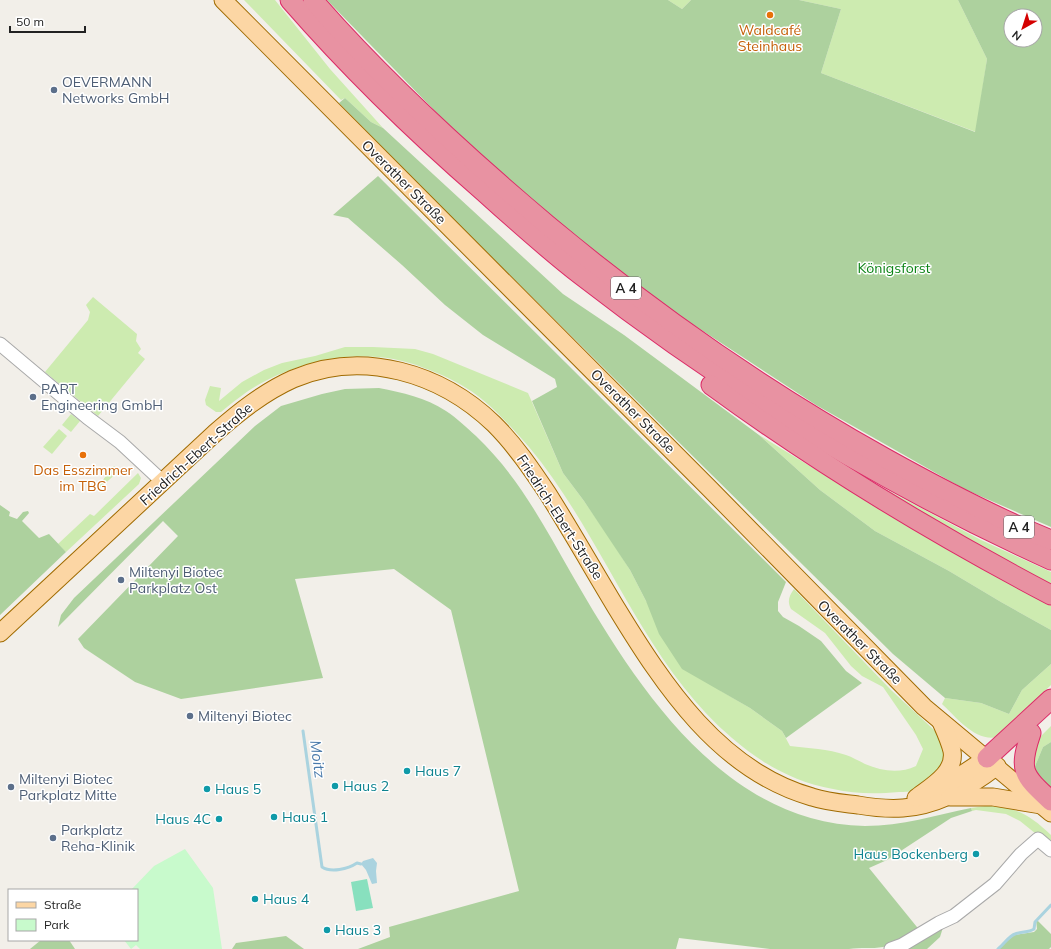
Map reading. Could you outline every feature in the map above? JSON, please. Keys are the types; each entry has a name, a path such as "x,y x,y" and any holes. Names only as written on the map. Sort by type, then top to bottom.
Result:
{"highway":[{"name":"A 4","path":"290,0 344,60 438,153 543,245 619,305 708,368 764,405 842,453 913,493 1051,560"},
{"name":"A 4","path":"313,0 365,56 441,132 525,206 631,292 745,373 856,442 960,498 1026,530 1051,540"},
{"path":"543,245 573,276 603,303 756,418 838,473 907,515 1051,595"},
{"path":"992,762 1051,699"},
{"path":"992,762 1031,733 1051,715"},
{"path":"1031,733 1025,752 1024,763 1026,774 1048,806"}],"main road":[{"name":"Overather Straße","path":"223,0 710,489 924,707 1048,806"},
{"name":"Friedrich-Ebert-Straße","path":"0,633 240,412 259,398 291,380 339,367 361,366 395,370 430,380 449,390 481,412 506,437 518,451 548,494 646,656 682,705 712,737 753,770 783,786 826,801 903,808 946,798"},
{"path":"916,798 941,779 951,765 952,752 941,721"},
{"path":"882,807 932,793 992,762"},
{"path":"946,798 979,780 992,762"},
{"path":"946,798 993,797 1048,806"}],"street":[{"path":"0,344 88,418 120,442 163,482"},
{"path":"891,949 902,945 954,916 995,884 1021,854 1038,839 1051,850"}],"green space":[{"path":"244,0 275,0 330,69 383,128 371,122 345,98 341,100"},
{"name":"Königsforst","path":"327,0 668,0 682,9 691,0 799,0 841,9 821,73 975,132 987,59 958,0 1051,0 1051,527 964,489 816,405 677,314 577,239 468,145"},
{"path":"668,0 691,0 682,9"},
{"path":"799,0 958,0 987,59 976,132 821,73 841,9"},
{"path":"345,98 371,122 383,128 563,294 624,335 759,435 820,490 875,531 949,571 1051,630 1051,664 1022,690 1009,714 981,703 945,698 893,654 440,206 339,103"},
{"path":"378,176 786,582 778,602 778,611 783,617 821,641 846,671 862,683 786,738 782,731 750,708 682,669 659,634 646,601 630,570 584,501 563,473 532,401 557,387 555,379 483,335 445,305 348,218 333,215"},
{"path":"93,297 137,334 136,341 141,349 138,353 145,359 98,416 45,372 88,320 90,312 86,305"},
{"path":"345,347 415,349 433,354 528,393 563,473 611,540 630,570 646,601 721,691 750,708 782,731 790,746 832,751 848,756 865,764 890,771 903,770 916,766 923,749 916,735 883,687 862,676 851,666 825,633 791,609 789,599 794,589 891,690 947,742 947,765 916,790 908,792 857,793 819,786 792,777 767,764 743,747 700,707 673,672 648,636 556,482 529,447 487,403 471,391 448,378 407,362 390,358 354,356 319,361 273,377 250,390 221,412 216,412 206,405 205,400 210,386 221,388 219,401 242,382 264,370 282,363 315,356"},
{"path":"379,388 414,396 438,406 458,420 491,451 505,467 529,501 596,616 654,701 688,740 726,774 768,801 814,819 865,826 879,826 919,820 971,808 972,811 951,818 887,860 869,868 921,932 893,945 879,948 849,949 770,949 679,938 676,949 358,949 390,937 389,927 519,891 451,610 394,569 295,579 323,678 181,699 135,682 84,648 78,639 178,536 163,521 58,627 61,615 74,598 255,426 281,406 345,389"},
{"path":"71,414 80,421 71,432 62,425"},
{"path":"59,429 67,436 52,454 43,447"},
{"path":"759,435 911,528 1051,603 1051,630 949,571 875,531 820,490"},
{"path":"114,466 119,471 100,488 98,486"},
{"path":"138,473 141,478 139,484 66,552 58,544 90,514 94,516"},
{"path":"857,474 981,540 1051,572 1051,590"},
{"path":"0,505 10,512 9,516 17,519 23,512 28,511 29,513 22,521 39,538 49,534 66,552 0,615"},
{"path":"1051,664 1051,685 998,737 990,738 982,736 967,728 942,704 945,698 981,703 1009,714 1022,690"},
{"path":"1051,726 1051,742 1043,747 1033,771 1029,763 1036,741"},
{"path":"1051,742 1051,792 1033,771 1043,747"},
{"path":"996,806 1014,810 1029,817 1051,835 1051,846 1020,821 1006,814 976,810 972,811 971,808"},
{"path":"185,849 213,888 222,949 140,949 136,945 131,949 125,941 138,941 138,889 132,889 154,866"},
{"path":"367,879 373,908 356,911 351,882"},
{"path":"1036,919 1051,934 1051,947 1049,949 998,949 1014,935 1034,932 1037,929"},
{"path":"944,924 940,937 927,949 900,949"},
{"path":"286,936 304,949 232,949 236,943"},
{"path":"40,941 70,941 75,949 30,949"}],"water":[{"path":"373,858 377,863 377,883 372,884 366,870 361,864 363,861"}],"waterway":[{"name":"Moitz","path":"303,731 322,867 335,870 349,867 357,863 361,864"},
{"path":"998,949 1013,935 1034,929 1035,922 1051,905"}],"place":[{"name":"Waldcafé Steinhaus","path":"770,15"},
{"name":"OEVERMANN Networks GmbH","path":"54,90"},
{"name":"PART Engineering GmbH","path":"33,397"},
{"name":"Das Esszimmer im TBG","path":"83,455"},
{"name":"Miltenyi Biotec Parkplatz Ost","path":"121,580"},
{"name":"Miltenyi Biotec","path":"190,716"},
{"name":"Haus 7","path":"407,771"},
{"name":"Haus 2","path":"335,786"},
{"name":"Miltenyi Biotec Parkplatz Mitte","path":"11,787"},
{"name":"Haus 5","path":"207,789"},
{"name":"Haus 1","path":"274,817"},
{"name":"Haus 4C","path":"219,819"},
{"name":"Parkplatz Reha-Klinik","path":"53,838"},
{"name":"Haus Bockenberg","path":"976,854"},
{"name":"Haus 4","path":"255,899"},
{"name":"Haus 3","path":"327,930"}]}
